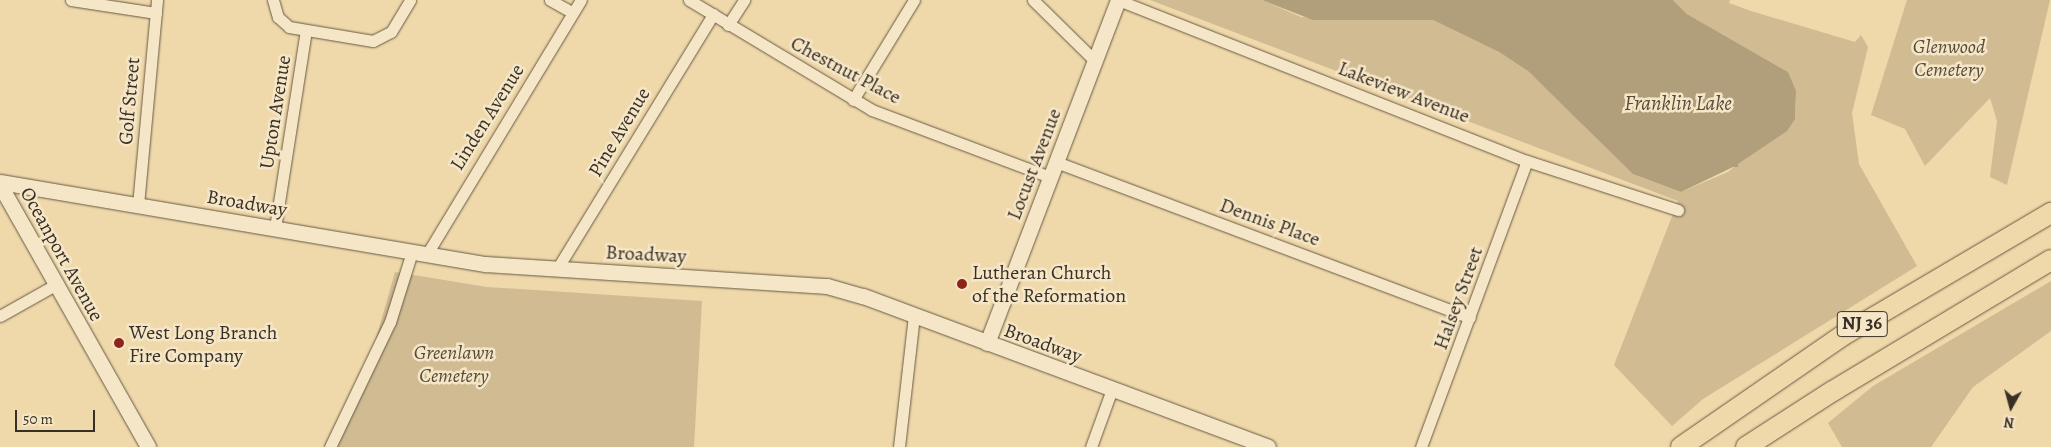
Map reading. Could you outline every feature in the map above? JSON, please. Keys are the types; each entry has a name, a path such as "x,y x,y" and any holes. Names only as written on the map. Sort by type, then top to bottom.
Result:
{"highway":[{"name":"NJ 36","path":"1681,447 1842,336 2051,213"},
{"name":"NJ 36","path":"1746,447 1833,391 2051,260"}],"street":[{"path":"71,0 156,13"},
{"name":"Golf Street","path":"138,205 157,0"},
{"path":"273,0 274,10 283,23 306,31 380,40 391,32 410,0"},
{"path":"550,0 572,13"},
{"name":"Linden Avenue","path":"427,254 581,0"},
{"name":"Chestnut Place","path":"689,0 853,100 1050,178"},
{"path":"728,25 744,0"},
{"path":"853,100 914,0"},
{"path":"1033,0 1094,60"},
{"name":"Locust Avenue","path":"987,343 1118,0"},
{"name":"Lakeview Avenue","path":"1118,0 1527,161 1678,210"},
{"name":"Pine Avenue","path":"557,269 713,14"},
{"name":"Upton Avenue","path":"275,228 306,31"},
{"name":"Halsey Street","path":"1421,447 1527,161"},
{"name":"Dennis Place","path":"1056,162 1470,318"},
{"name":"Broadway","path":"0,184 138,205 486,264 816,284 863,296 1268,447"},
{"name":"Oceanport Avenue","path":"0,184 55,285 148,447"},
{"path":"330,447 390,322 412,252"},
{"path":"0,316 55,285"},
{"path":"899,447 914,315"},
{"path":"1091,447 1112,389"}],"green space":[{"path":"1150,0 1262,0 1301,17 1433,20 1499,52 1528,71 1638,176 1681,192 1728,172 1795,119 1796,96 1788,72 1687,14 1673,0 1730,0 1729,3 1751,11 1855,42 1861,35 1868,47 1852,113 1859,164 1917,266 1703,399 1672,426 1614,365 1678,201"},
{"name":"Glenwood Cemetery","path":"1907,0 2050,0 2007,185 1990,177 1997,121 1990,98 1925,166 1905,129 1871,115"},
{"name":"Greenlawn Cemetery","path":"395,272 487,287 702,301 694,447 324,447 373,349"},
{"path":"2051,281 2051,331 1973,387 1931,447 1842,447 1828,423 1873,386"}],"water":[{"name":"Franklin Lake","path":"1262,0 1673,0 1687,14 1788,72 1796,91 1795,119 1787,131 1738,164 1738,167 1733,167 1681,192 1633,174 1528,71 1499,52 1433,20 1313,20"}],"place":[{"name":"Lutheran Church of the Reformation","path":"962,284"},
{"name":"West Long Branch Fire Company","path":"119,343"}]}
